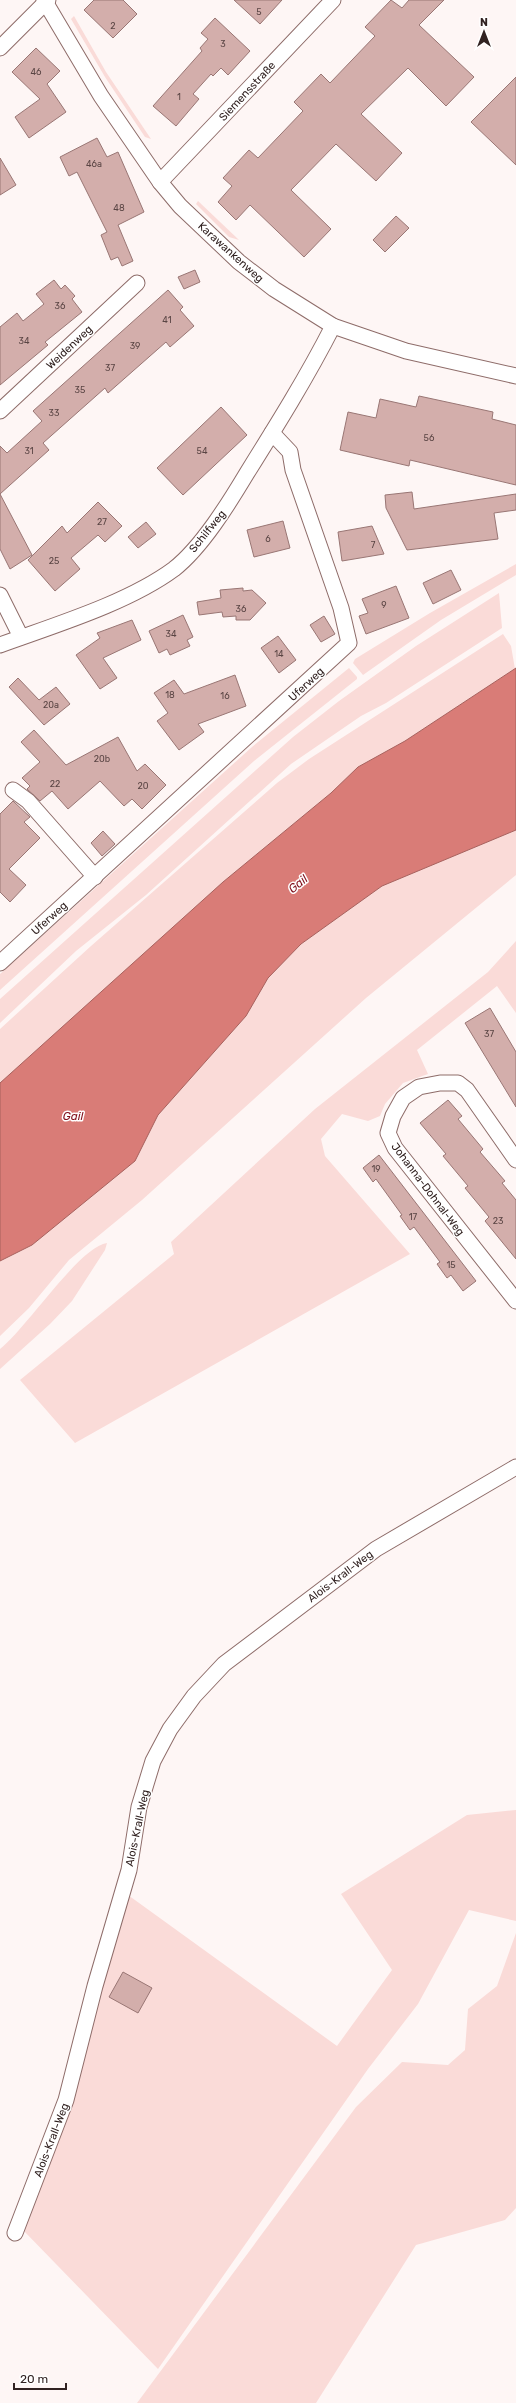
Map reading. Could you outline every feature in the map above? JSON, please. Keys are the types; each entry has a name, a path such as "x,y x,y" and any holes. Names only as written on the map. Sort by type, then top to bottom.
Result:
{"street":[{"name":"Siemensstraße","path":"160,182 333,0"},
{"name":"Karawankenweg","path":"46,1 101,96 160,182 180,206 239,262 274,289 333,326 406,351 516,376"},
{"path":"0,48 46,1"},
{"name":"Weidenweg","path":"0,411 137,283"},
{"name":"Schilfweg","path":"0,645 108,604 156,581 176,568 200,542 224,510 272,433 333,326"},
{"name":"Uferweg","path":"1,959 95,877 350,643 341,608 293,470 290,452 272,433"},
{"path":"0,595 21,637"},
{"path":"13,790 28,800 95,877"},
{"name":"Johanna-Dohnal-Weg","path":"516,1160 467,1090 458,1083 440,1083 419,1087 403,1098 393,1116 388,1133 395,1148 516,1301"},
{"name":"Alois-Krall-Weg","path":"15,2233 66,2100 94,1986 129,1870 139,1807 153,1761 170,1729 194,1696 224,1664 376,1549 516,1468"}],"shaded area":[{"path":"74,16 106,72 151,139 145,137 105,77 71,19"},
{"path":"198,201 239,240 229,237 196,204"},
{"path":"516,564 516,575 441,620 363,675 353,663 355,659 430,613"},
{"path":"499,593 502,628 386,703 361,716 291,764 146,895 76,951 0,1023 0,999 293,737 339,701 416,646"},
{"path":"503,634 511,646 515,669 405,741 358,767 331,793 223,882 0,1083 0,1029 91,946 277,783 309,759"},
{"path":"349,668 357,679 254,761 0,990 0,974 252,747"},
{"path":"516,830 516,875 366,998 142,1200 69,1260 29,1308 0,1336 0,1261 32,1245 134,1161 158,1115 246,1016 268,978 301,944 382,886"},
{"path":"516,941 516,1013 497,986 417,1050 428,1074 403,1083 385,1104 380,1116 368,1121 342,1114 321,1139 325,1156 410,1254 75,1443 20,1380 174,1254 171,1242 315,1109 488,972"},
{"path":"107,1243 105,1250 72,1301 50,1324 0,1369 0,1349 11,1339 82,1258 95,1248"},
{"path":"516,1810 516,1921 469,1910 418,2004 368,2069 158,2369 22,2229 128,1895 337,2046 392,1970 341,1894 467,1815"},
{"path":"516,1933 516,2208 505,2220 416,2245 316,2403 137,2403 356,2107 402,2062 448,2065 465,2050 468,2009 497,1986"}],"water":[{"name":"Gail","path":"516,668 516,830 382,886 301,944 268,978 246,1016 158,1115 135,1161 32,1245 0,1261 0,1083 223,882 331,793 358,767 405,741"}],"building":[{"path":"94,0 123,0 137,14 113,38 84,10"},
{"path":"234,0 282,0 260,24"},
{"path":"391,0 402,8 409,0 444,0 419,25 474,77 446,106 408,68 361,114 402,153 376,181 336,144 291,190 331,229 304,257 250,205 236,220 218,202 232,186 223,178 249,150 258,158 303,111 294,102 321,74 330,83 375,36 365,27"},
{"path":"215,18 250,51 228,75 221,68 213,76 211,74 193,94 199,99 176,126 153,106 202,51 200,48 208,39 201,33"},
{"path":"36,48 60,71 47,84 66,112 29,138 15,117 40,99 12,72"},
{"path":"516,77 516,165 471,122"},
{"path":"97,138 107,157 118,152 144,212 118,225 133,261 122,266 118,257 111,260 101,235 107,232 77,172 69,176 60,157"},
{"path":"0,158 16,185 0,195"},
{"path":"396,216 409,228 385,252 373,240"},
{"path":"195,270 200,282 184,289 178,277"},
{"path":"54,280 61,289 65,285 75,296 72,299 82,312 45,342 48,345 0,385 0,327 17,313 23,321 44,304 36,294"},
{"path":"168,290 183,307 180,310 194,326 170,347 166,342 108,393 105,388 43,443 49,450 0,494 0,446 7,453 42,421 33,411"},
{"path":"419,396 493,412 492,419 516,425 516,485 410,460 409,466 340,450 348,412 376,418 380,399 416,407"},
{"path":"221,407 247,435 183,495 157,468"},
{"path":"412,492 414,509 516,494 516,510 494,513 498,539 407,550 386,508 385,495"},
{"path":"0,494 32,555 10,569 0,549"},
{"path":"98,502 122,526 105,542 98,535 71,558 80,569 55,591 28,560 62,526 67,533"},
{"path":"283,521 290,548 254,557 247,530"},
{"path":"146,522 156,534 138,548 128,537"},
{"path":"372,526 384,554 342,561 338,532"},
{"path":"451,570 461,590 433,604 423,583"},
{"path":"396,586 409,618 366,634 359,616 368,613 362,599"},
{"path":"243,588 243,591 252,590 266,603 250,620 236,620 236,616 223,617 222,612 199,615 197,602 221,598 220,590"},
{"path":"183,615 193,637 187,640 190,646 170,655 167,649 159,653 149,631"},
{"path":"324,616 335,634 321,642 310,625"},
{"path":"132,620 141,640 103,658 117,678 100,689 76,655 100,638 97,633"},
{"path":"278,636 296,660 279,673 261,648"},
{"path":"235,675 246,706 198,724 204,732 179,750 157,721 168,713 154,693 174,680 184,694"},
{"path":"18,678 39,700 56,687 70,704 44,725 9,687"},
{"path":"34,730 66,765 118,737 137,771 145,764 166,785 142,809 132,799 124,806 100,781 68,809 52,791 40,801 27,789 30,786 22,778 40,762 21,742"},
{"path":"13,801 30,817 24,822 40,838 9,869 26,885 10,902 0,892 0,814"},
{"path":"103,831 115,844 102,856 91,843"},
{"path":"490,1008 516,1052 516,1107 465,1023"},
{"path":"448,1100 462,1116 458,1119 483,1149 480,1152 505,1181 502,1183 516,1200 516,1259 485,1221 489,1217 465,1188 468,1186 443,1156 446,1154 420,1123"},
{"path":"379,1155 476,1281 463,1291 451,1275 447,1278 437,1264 440,1262 414,1227 410,1230 400,1216 402,1215 376,1179 373,1182 363,1168"},
{"path":"123,1972 152,1988 138,2013 109,1997"}]}
